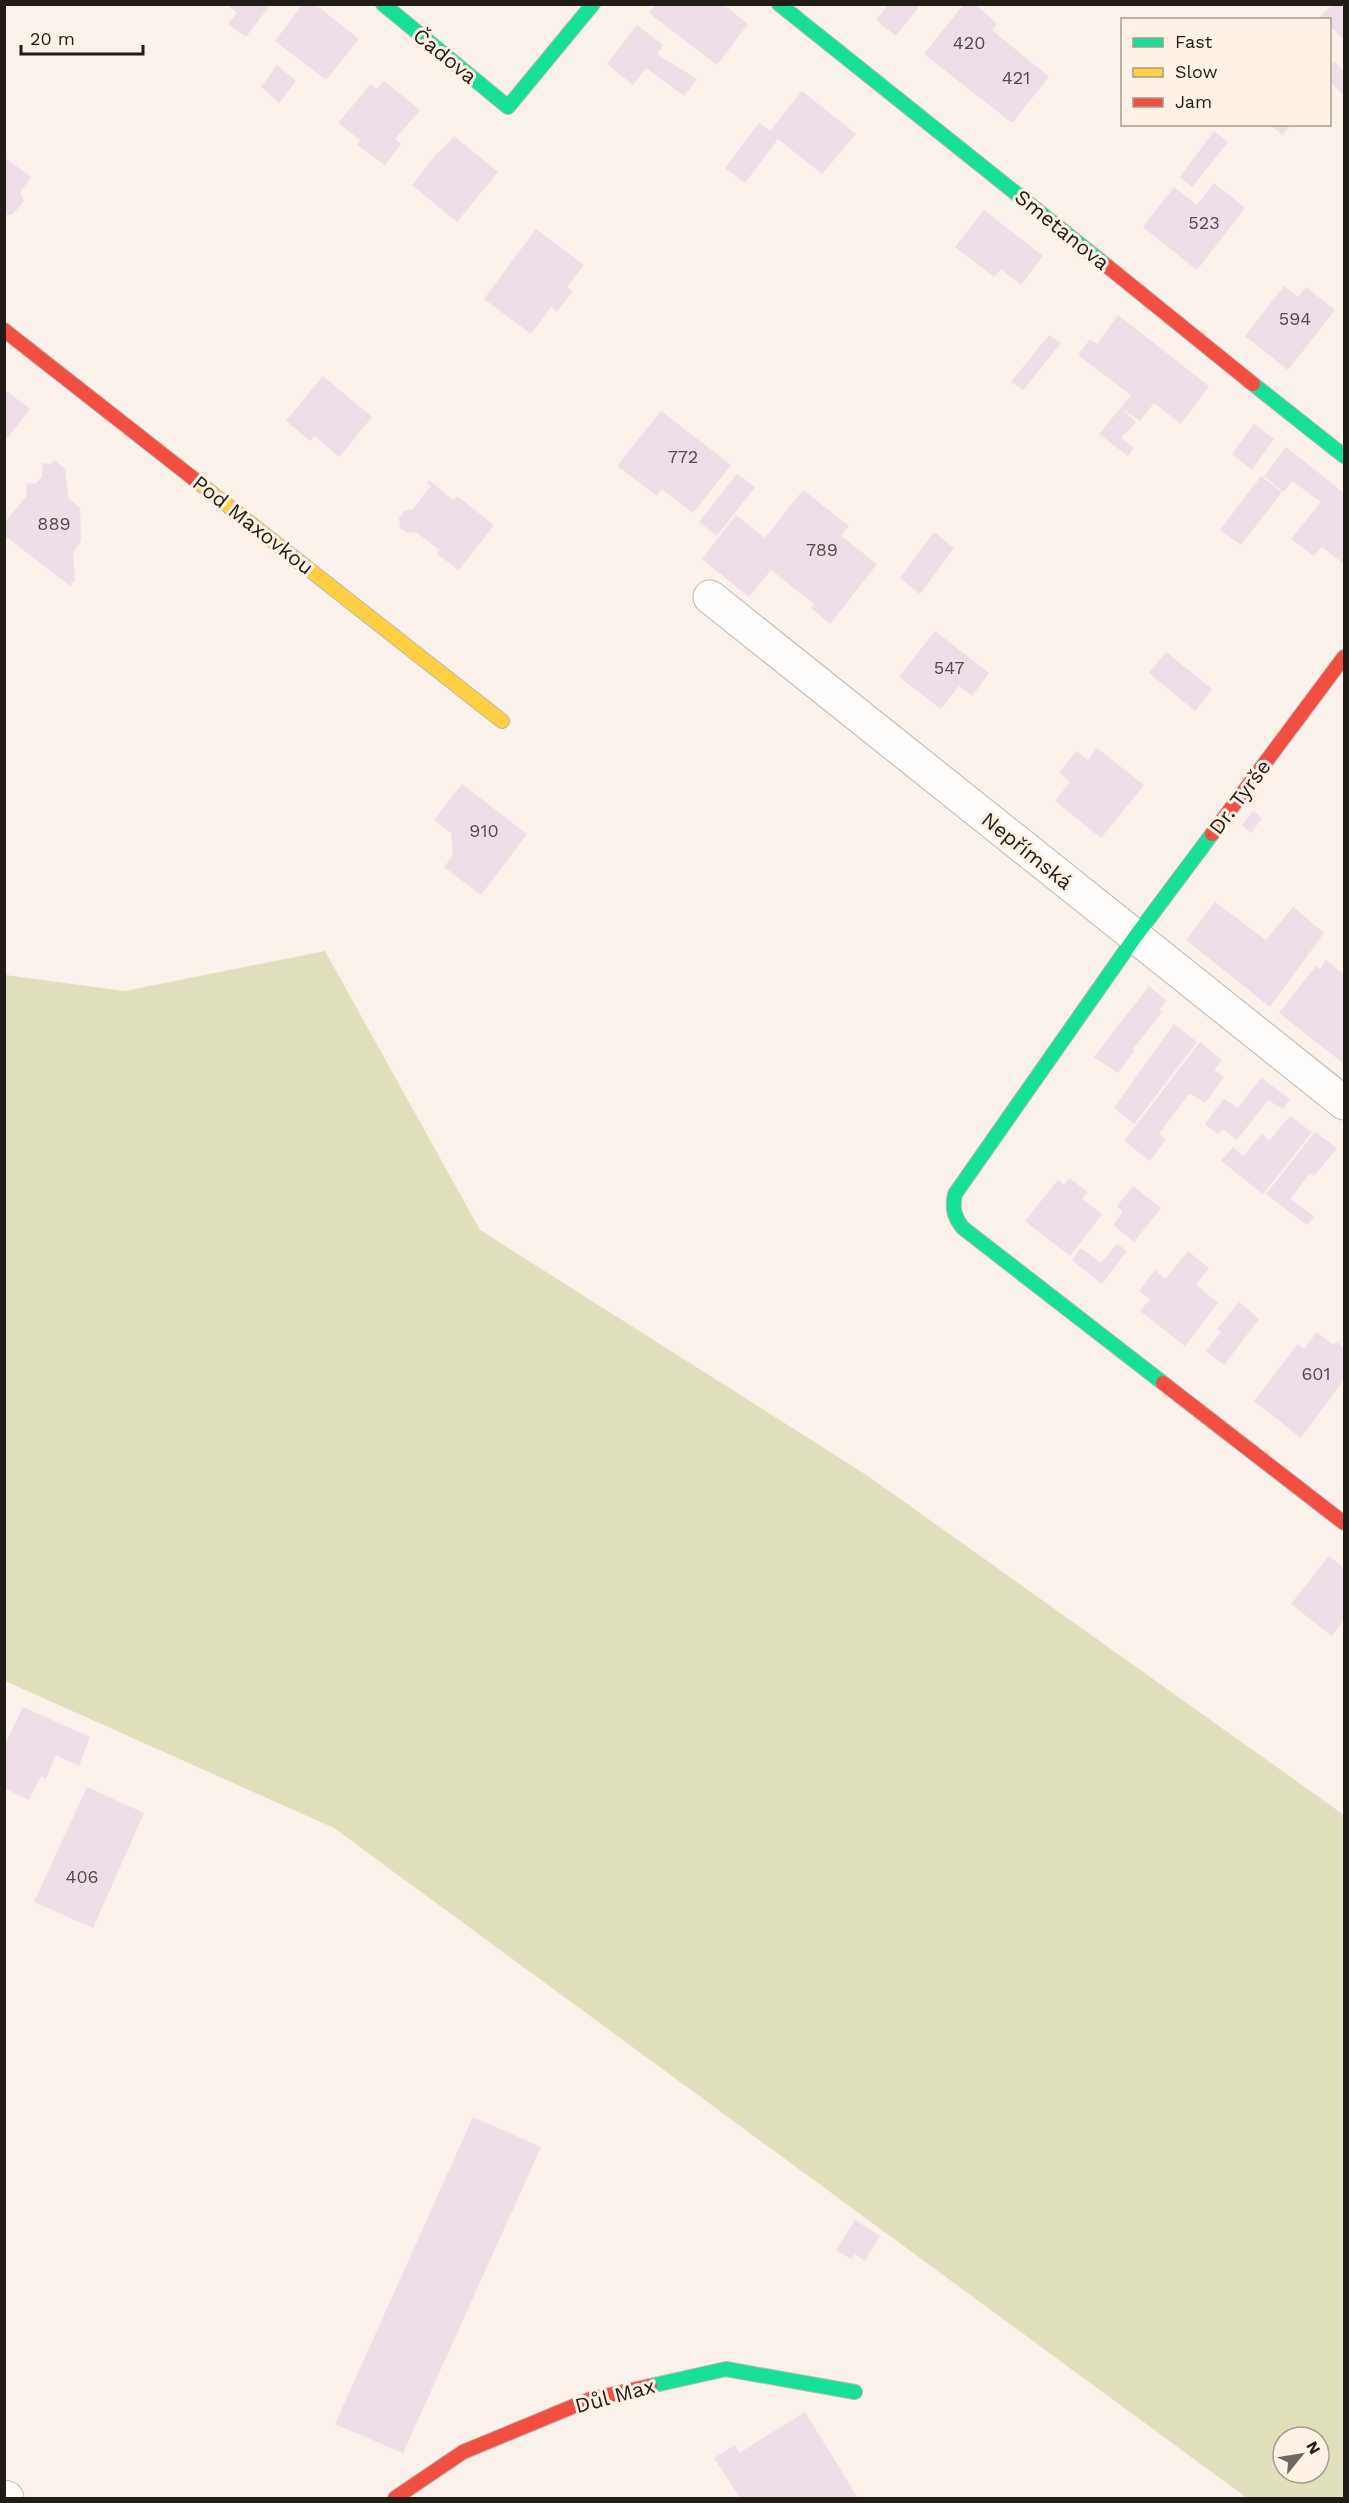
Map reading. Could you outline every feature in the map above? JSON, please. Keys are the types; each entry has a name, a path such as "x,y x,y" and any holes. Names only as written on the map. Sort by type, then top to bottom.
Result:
{"street":[{"name":"Čadova","path":"383,4 507,107 592,4"},
{"name":"Smetanova","path":"779,4 1344,456"},
{"name":"Pod Maxovkou","path":"4,330 502,721"},
{"name":"Nepřímská","path":"710,597 1344,1103"},
{"name":"Dr. Tyrše","path":"1344,657 1136,937 955,1194 951,1208 954,1219 963,1228 1344,1523"},
{"name":"Důl Max","path":"395,2499 463,2452 591,2399 726,2369 855,2392"}],"green space":[{"path":"325,951 480,1230 868,1476 1344,1815 1344,2498 1247,2498 334,1828 5,1681 5,975 125,991"}],"building":[{"path":"227,4 271,4 246,37 228,24 237,13"},
{"path":"303,4 315,4 359,39 326,80 275,41"},
{"path":"656,4 723,4 748,24 717,65 649,13"},
{"path":"889,4 915,4 919,7 896,36 876,20"},
{"path":"964,4 975,4 997,24 992,30 1049,77 1012,123 924,54"},
{"path":"1332,4 1344,4 1344,40 1331,27 1331,18 1320,17"},
{"path":"637,25 663,45 657,54 697,79 684,96 646,68 633,85 607,64"},
{"path":"1335,62 1344,71 1344,96 1332,83 1331,84 1331,66"},
{"path":"277,65 296,81 279,103 261,87"},
{"path":"384,81 420,110 395,139 401,144 385,165 357,145 360,140 338,123 371,84 377,89"},
{"path":"802,91 856,134 822,174 778,139 745,183 725,168 759,123 770,131"},
{"path":"1271,126 1290,126 1282,135"},
{"path":"1214,131 1228,142 1192,187 1180,177"},
{"path":"454,136 498,172 457,222 412,185"},
{"path":"4,157 31,177 20,192 24,201 12,215 4,215"},
{"path":"1214,183 1245,208 1197,270 1143,227 1174,187 1197,205"},
{"path":"984,210 1043,256 1021,285 1001,269 994,277 955,247"},
{"path":"536,229 584,265 567,287 573,291 557,312 551,307 531,334 484,299"},
{"path":"1284,286 1298,297 1306,287 1335,310 1288,370 1245,336"},
{"path":"1118,315 1209,386 1181,424 1154,403 1140,421 1121,408 1136,422 1121,438 1134,448 1128,456 1099,434 1131,395 1078,355 1090,339 1097,344"},
{"path":"1049,335 1061,343 1023,390 1011,382"},
{"path":"323,376 372,417 339,457 315,436 310,441 286,421"},
{"path":"4,389 30,409 4,442"},
{"path":"661,411 731,465 693,513 662,489 657,496 617,466"},
{"path":"1254,424 1274,439 1252,470 1232,454"},
{"path":"1286,447 1344,493 1344,564 1322,547 1314,556 1291,539 1321,502 1292,481 1284,492 1264,476"},
{"path":"54,460 65,469 69,499 80,508 81,541 73,553 75,580 70,586 4,535 4,523 26,497 27,483 35,484 42,477 43,463 51,464"},
{"path":"737,474 755,487 717,536 699,522"},
{"path":"1261,476 1282,492 1241,545 1220,530"},
{"path":"429,480 453,500 457,496 494,525 459,570 437,554 440,550 416,532 408,533 400,528 399,518 405,511 413,509 431,486 427,483"},
{"path":"803,490 849,526 841,536 877,564 830,624 811,608 814,604 771,570 749,597 702,559 736,515 765,538"},
{"path":"934,532 954,548 920,594 900,578"},
{"path":"935,631 989,673 972,696 959,686 941,709 899,677"},
{"path":"1166,652 1212,689 1195,711 1149,673"},
{"path":"1097,748 1144,785 1101,838 1055,801 1070,782 1059,773 1076,751 1088,760"},
{"path":"462,784 527,834 481,895 444,867 453,855 451,833 434,820"},
{"path":"1253,811 1262,818 1251,833 1242,825"},
{"path":"1215,902 1266,940 1293,907 1324,933 1270,1007 1186,940"},
{"path":"1326,960 1344,974 1344,1064 1279,1013 1316,966 1320,969"},
{"path":"1149,986 1167,1001 1159,1010 1162,1012 1132,1050 1134,1051 1118,1073 1094,1057"},
{"path":"1174,1024 1197,1042 1134,1124 1114,1108"},
{"path":"1200,1042 1222,1060 1214,1070 1224,1077 1205,1103 1191,1094 1188,1095 1159,1134 1166,1139 1150,1161 1124,1141"},
{"path":"1261,1078 1290,1099 1283,1109 1268,1100 1237,1140 1223,1129 1218,1134 1205,1124 1224,1099 1238,1108"},
{"path":"1290,1116 1312,1132 1263,1194 1221,1161 1233,1147 1243,1156 1262,1134 1269,1141"},
{"path":"1315,1132 1337,1148 1314,1176 1310,1173 1290,1199 1314,1216 1307,1225 1266,1194"},
{"path":"1069,1178 1088,1192 1082,1199 1102,1214 1070,1256 1025,1221 1058,1180 1064,1185"},
{"path":"1133,1186 1161,1208 1134,1242 1113,1225 1123,1212 1117,1206"},
{"path":"1117,1244 1127,1251 1102,1284 1072,1260 1081,1248 1101,1263"},
{"path":"1188,1251 1209,1268 1196,1285 1218,1303 1185,1346 1140,1311 1150,1299 1139,1291 1155,1270 1165,1279"},
{"path":"1239,1302 1259,1319 1224,1365 1206,1351 1221,1332 1217,1329"},
{"path":"1317,1332 1333,1345 1336,1342 1344,1348 1344,1379 1301,1438 1254,1401 1298,1344 1304,1349"},
{"path":"1329,1556 1344,1568 1344,1620 1332,1636 1291,1604"},
{"path":"23,1707 90,1737 79,1766 56,1755 46,1779 41,1776 29,1800 4,1788 4,1746"},
{"path":"87,1787 144,1813 93,1928 34,1902"},
{"path":"473,2117 541,2147 403,2453 335,2424"},
{"path":"855,2220 880,2236 865,2261 855,2254 851,2259 836,2250"},
{"path":"805,2412 858,2498 740,2498 714,2458 735,2445 739,2453"}],"traffic: fast":[{"path":"383,4 508,107 593,4"},
{"path":"779,4 1107,266"},
{"path":"1253,384 1344,456"},
{"path":"1163,1383 963,1228 954,1212 954,1199 955,1194 1135,937 1212,834"},
{"path":"650,2386 726,2369 855,2392"}],"traffic: slow":[{"path":"194,479 502,721"}],"traffic: jam":[{"path":"1107,266 1253,384"},
{"path":"4,330 194,479"},
{"path":"1212,834 1344,657"},
{"path":"1163,1383 1344,1523"},
{"path":"395,2498 463,2452 591,2399 650,2386"}]}
